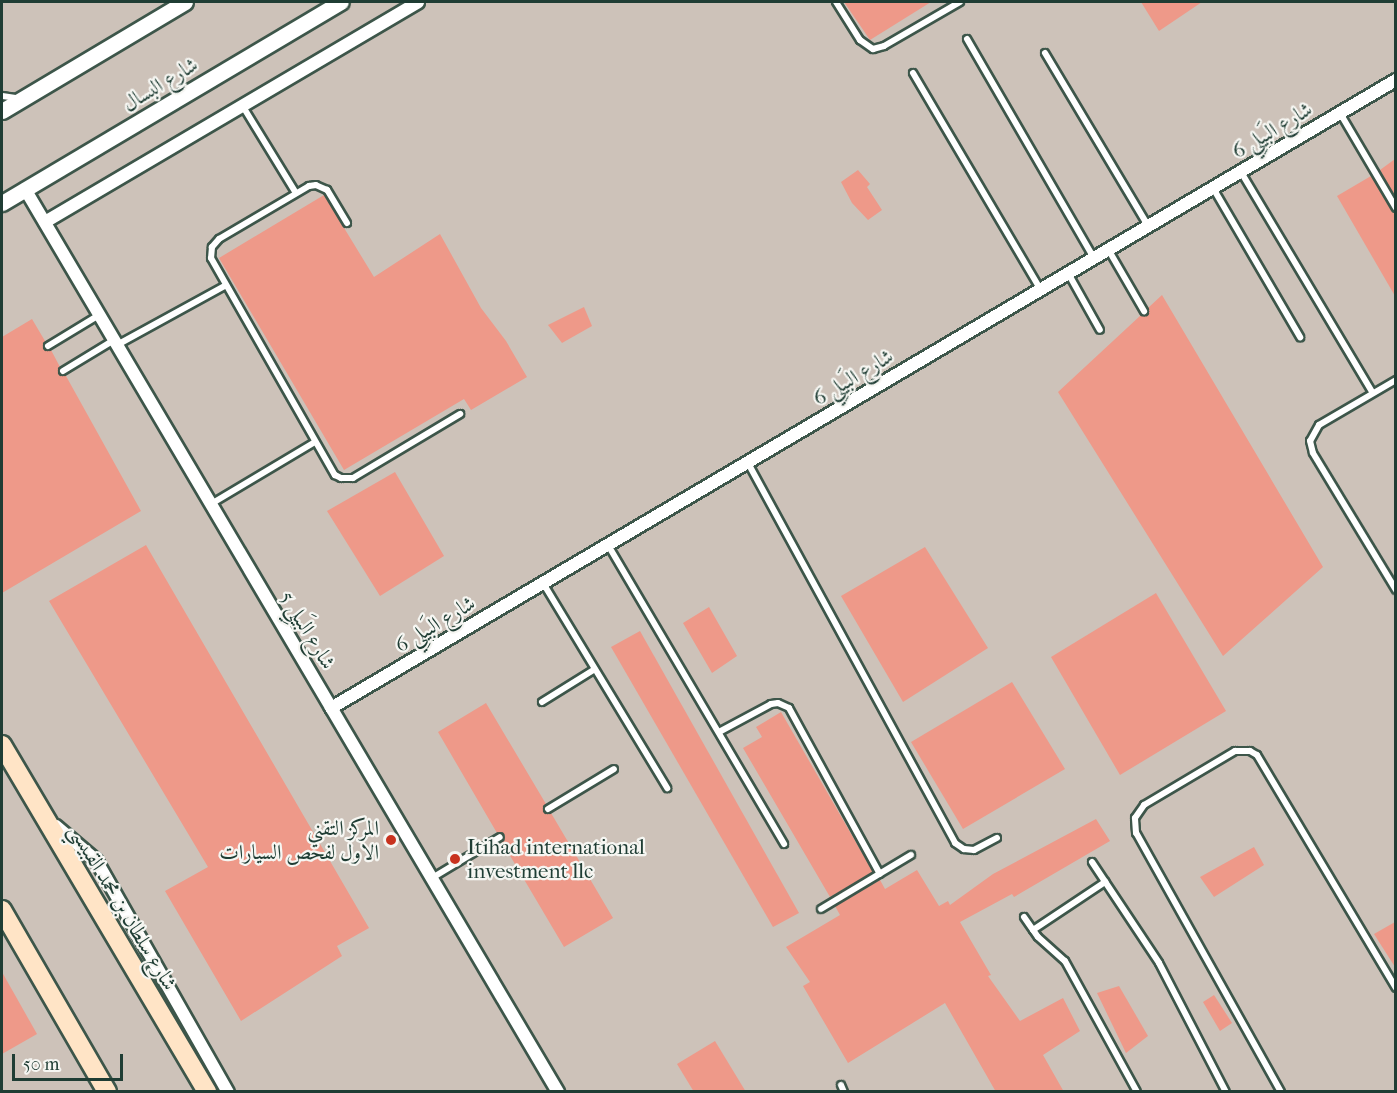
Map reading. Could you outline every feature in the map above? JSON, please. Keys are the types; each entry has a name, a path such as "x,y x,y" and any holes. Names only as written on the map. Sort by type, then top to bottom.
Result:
{"main road":[{"name":"شارع سلطان بن محمد القبيسي","path":"2,745 207,1092"},
{"path":"2,910 107,1092"}],"street":[{"path":"2,111 185,2"},
{"name":"شارع البسال","path":"2,203 341,2"},
{"path":"45,222 418,2"},
{"name":"شارع البَيلِي 6","path":"331,708 1395,80"},
{"name":"شارع البَيلِي 5","path":"25,189 558,1092"},
{"path":"40,810 67,837 96,860 228,1092"}],"lane":[{"path":"836,2 863,45 873,49 884,46 960,2"},
{"path":"967,39 1094,258"},
{"path":"1045,53 1148,226"},
{"path":"913,73 1040,289"},
{"path":"2,96 22,99"},
{"path":"242,105 296,194"},
{"path":"1339,113 1395,208"},
{"path":"1241,171 1373,393"},
{"path":"347,223 332,195 322,187 309,186 215,243 212,258 315,442 335,474 340,478 353,478 460,414"},
{"path":"1212,188 1299,337"},
{"path":"1108,249 1144,311"},
{"path":"1068,273 1100,330"},
{"path":"63,371 226,285"},
{"path":"48,346 99,314"},
{"path":"1395,380 1319,425 1311,434 1310,447 1395,590"},
{"path":"211,504 315,442"},
{"path":"747,462 955,843 964,849 974,850 998,838"},
{"path":"608,544 784,844"},
{"path":"543,583 667,788"},
{"path":"542,702 595,669"},
{"path":"719,732 771,704 777,703 789,708 880,874"},
{"path":"1281,1092 1136,833 1135,818 1144,805 1235,751 1257,755 1395,988"},
{"path":"548,808 614,769"},
{"path":"432,878 500,837"},
{"path":"821,909 911,855"},
{"path":"1092,862 1160,963 1226,1092"},
{"path":"1033,930 1105,882"},
{"path":"1024,917 1044,943 1065,961 1137,1092"},
{"path":"841,1085 844,1092"}],"shaded area":[{"path":"2,2 1395,2 1395,1091 2,1091"}],"building":[{"path":"844,2 931,2 870,40"},
{"path":"1141,2 1202,2 1159,31"},
{"path":"1395,159 1395,197 1380,170"},
{"path":"858,170 870,184 867,187 882,210 868,220 852,203 841,182"},
{"path":"1371,176 1395,213 1395,296 1337,196"},
{"path":"324,195 374,277 440,234 481,308 506,341 527,377 471,410 464,399 344,470 219,258"},
{"path":"1162,295 1323,567 1223,656 1058,392 1141,315 1147,315 1148,308"},
{"path":"584,307 592,326 562,343 548,325"},
{"path":"32,319 45,341 43,348 51,350 60,367 58,373 66,376 141,511 2,593 2,337"},
{"path":"395,472 444,556 380,596 327,511"},
{"path":"146,545 369,928 337,946 342,956 241,1021 165,891 208,867 49,601"},
{"path":"925,547 988,648 903,702 841,596"},
{"path":"1156,593 1226,711 1120,775 1051,657"},
{"path":"709,607 737,656 712,673 683,623"},
{"path":"640,631 799,913 773,927 611,647"},
{"path":"1012,682 1065,769 963,829 911,742"},
{"path":"486,703 546,804 543,811 551,813 613,918 564,947 502,842 505,835 497,833 438,732"},
{"path":"781,712 873,872 830,897 743,748 762,737 756,727"},
{"path":"1096,819 1110,841 1014,897 1012,894 960,922 991,975 988,976 1020,1021 1063,998 1080,1031 1043,1055 1064,1092 996,1092 945,1003 848,1063 803,986 810,982 786,947 840,915 835,906 880,880 885,889 917,870 939,906 948,901 950,905 993,874"},
{"path":"1254,847 1264,865 1214,897 1200,877"},
{"path":"1395,922 1395,967 1374,934"},
{"path":"2,972 37,1034 2,1054"},
{"path":"1119,986 1148,1036 1126,1053 1097,993"},
{"path":"1214,995 1232,1023 1220,1031 1203,1002"},
{"path":"715,1041 746,1092 694,1092 677,1064"}],"place":[{"name":"المركز التقني الاول لفحص السيارات","path":"391,840"},
{"name":"Itihad international investment llc","path":"455,859"}]}
